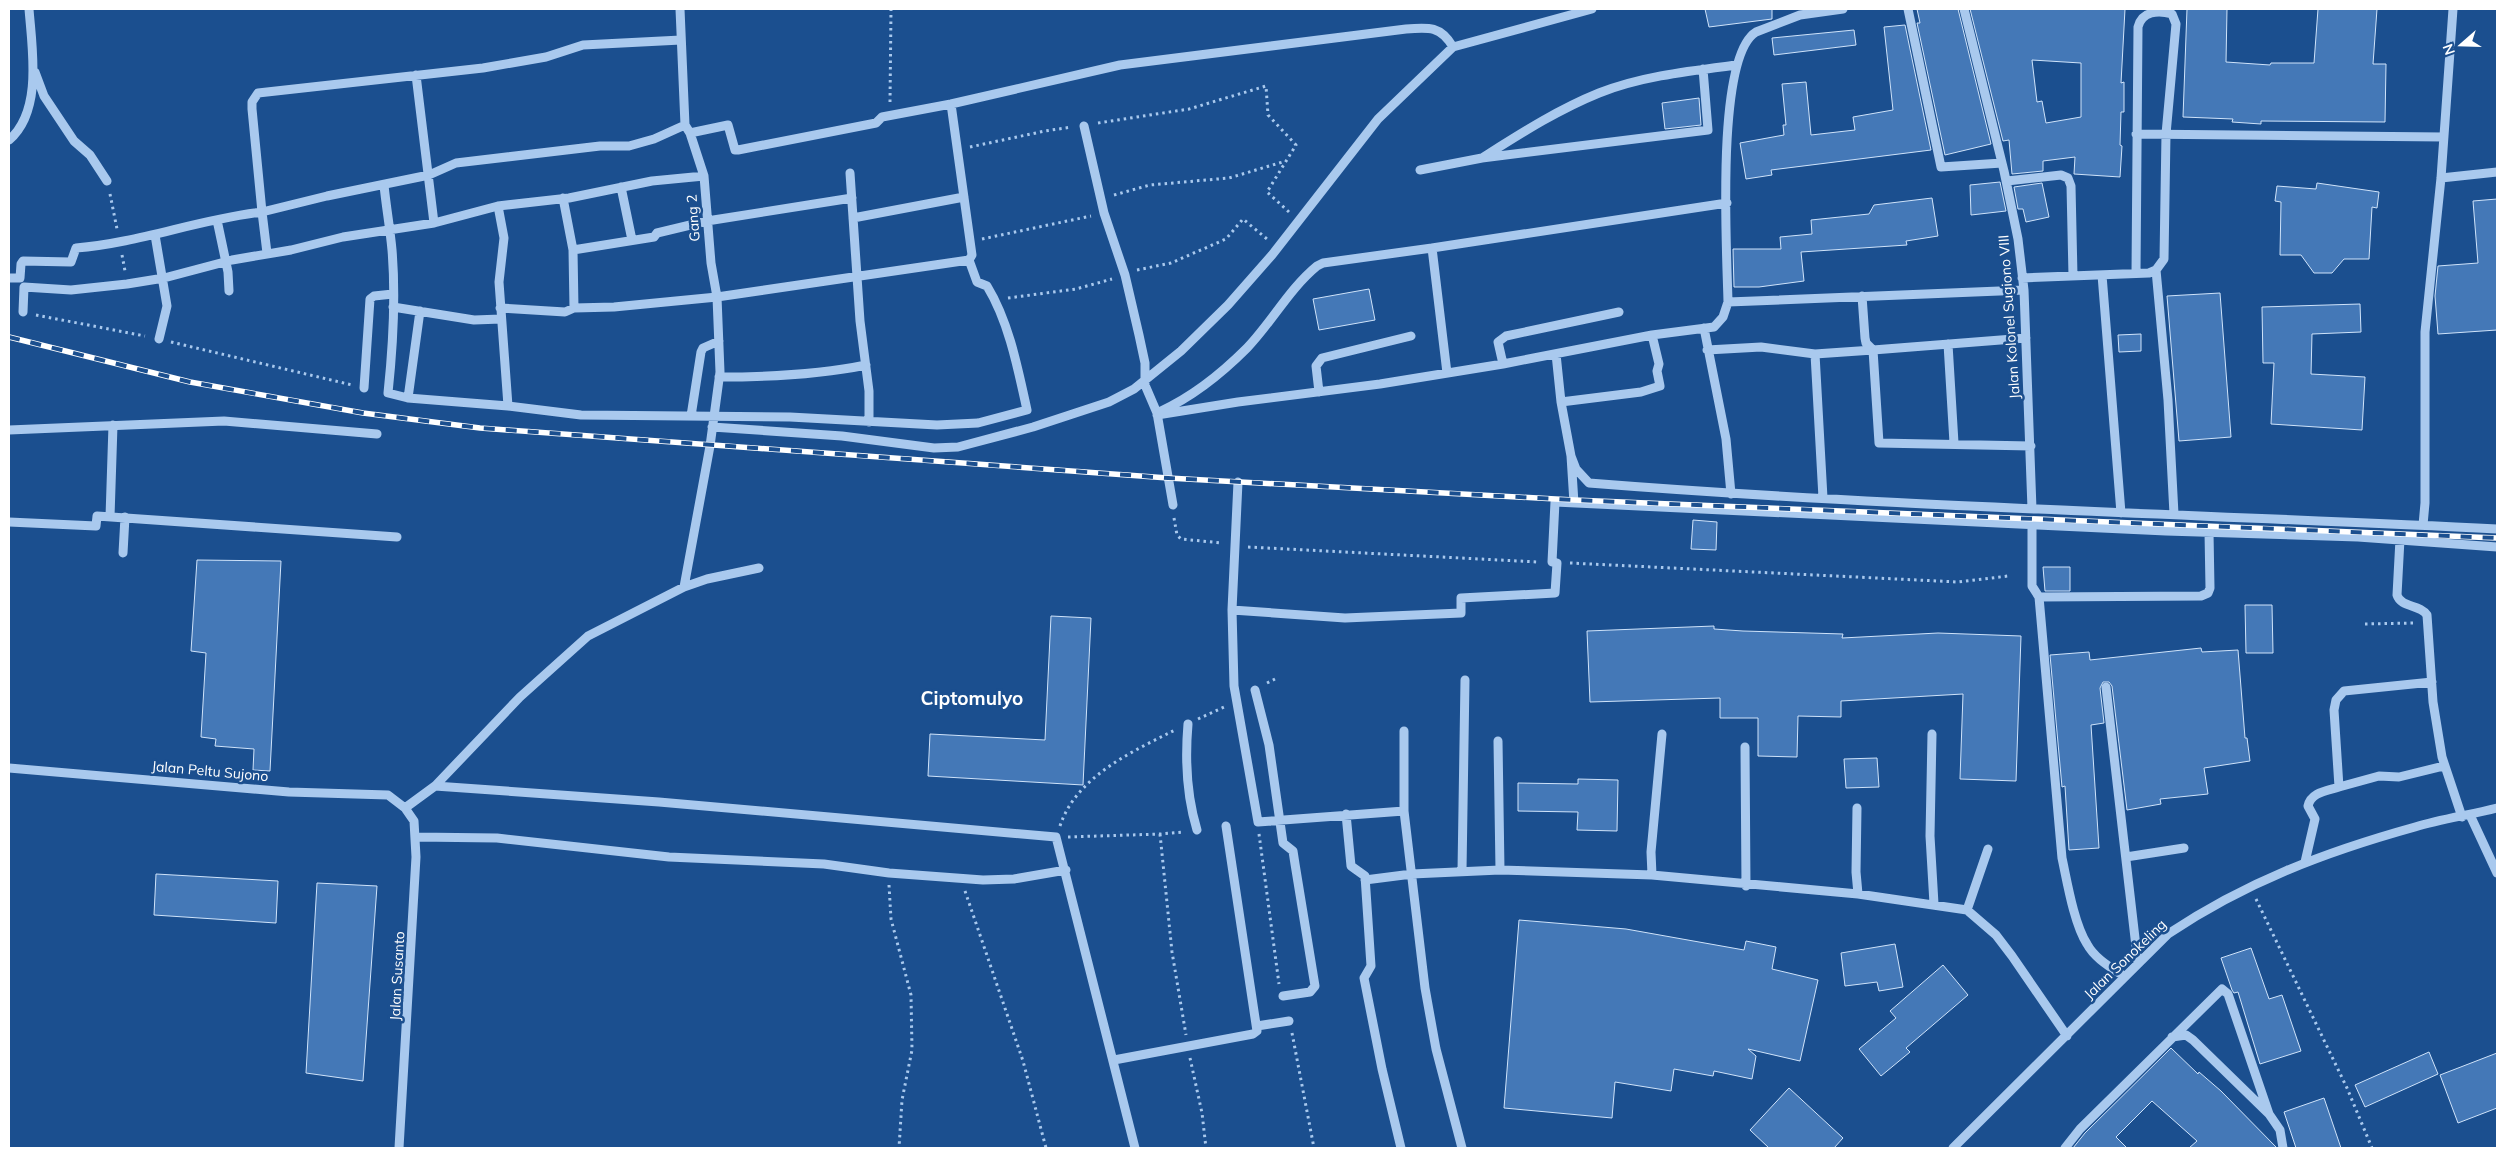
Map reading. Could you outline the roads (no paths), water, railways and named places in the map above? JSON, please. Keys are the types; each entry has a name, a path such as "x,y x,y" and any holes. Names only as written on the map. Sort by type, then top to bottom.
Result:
{"street":[{"path":"9,140 18,133 28,107 34,71 28,9"},
{"name":"Gang 2","path":"680,9 688,129 704,176 719,341 719,377 712,428 684,587"},
{"path":"712,428 842,436 934,448 958,447 1034,427 1109,402 1145,380 1182,351 1228,305 1277,248 1378,119 1453,47 1592,9"},
{"path":"1157,414 1447,373 1652,335 1714,327 1720,322 1728,302 1728,107 1736,65 1749,36 1800,12 1843,9"},
{"path":"1908,9 1940,167 2002,163"},
{"name":"Jalan Kolonel Sugiono VIII","path":"1964,9 2007,181 2018,239 2024,290 2032,509"},
{"path":"2423,526 2425,503 2425,332 2441,178 2453,9"},
{"path":"2136,273 2138,27 2144,16 2158,10 2172,14 2176,24 2166,134 2164,259 2156,270 2168,400 2174,514"},
{"path":"9,278 20,278 21,264 23,262 71,262 76,248 155,235 429,175 456,163 600,146 629,146 688,129 728,125 735,150 738,150 876,123 882,117 890,115 951,104 1120,64 1406,29 1423,28 1439,31 1447,36 1453,47"},
{"path":"268,253 252,109 256,95 262,92 416,75 537,58 583,45 681,40"},
{"path":"1482,158 1547,118 1600,93 1662,75 1736,65"},
{"path":"1420,170 1482,158 1708,130 1703,69"},
{"path":"34,71 44,96 74,141 90,155 107,181"},
{"path":"416,75 434,223"},
{"path":"384,185 392,251 393,294 392,352 388,393 408,398 508,406 581,415 790,417 937,425 978,423 1027,410 1009,338 996,302 987,286 977,282 969,260 972,255 951,104"},
{"path":"1084,126 1104,213 1125,274 1145,363 1145,380 1157,414 1173,505"},
{"path":"2136,134 2444,137"},
{"path":"2441,178 2497,172"},
{"path":"850,173 869,422"},
{"path":"2007,181 2061,175 2068,178 2071,186 2073,276"},
{"path":"23,312 24,287 71,290 164,278 226,261 291,250 343,237 434,223 498,206 563,198 652,181 704,176"},
{"path":"621,187 632,240"},
{"path":"853,218 964,197"},
{"path":"563,198 574,250 574,308"},
{"path":"574,250 654,237 657,233 707,221 852,198"},
{"path":"1157,414 1203,388 1248,348 1283,301 1317,266 1324,262 1432,248 1727,203"},
{"path":"498,206 504,238 499,282 508,406"},
{"path":"217,220 226,261 229,291"},
{"path":"155,235 164,278 167,306 160,339"},
{"path":"1432,248 1447,373"},
{"path":"500,308 565,312 574,308 614,307 716,297 969,260"},
{"path":"2022,278 2136,273 2156,270"},
{"path":"2102,275 2121,513"},
{"path":"1728,302 2024,290"},
{"path":"364,388 370,299 374,296 393,294"},
{"path":"1862,296 1864,338 1873,350 1879,443 2031,446"},
{"path":"393,307 474,320 501,318"},
{"path":"408,398 420,311"},
{"path":"1503,364 1498,342 1506,336 1619,312"},
{"path":"1704,328 1726,438 1731,494"},
{"path":"1561,402 1641,392 1660,386 1659,364 1652,335"},
{"path":"1319,392 1316,366 1322,358 1411,336"},
{"path":"1708,350 1761,347 1815,354 2026,338"},
{"path":"691,416 700,352 703,348 719,341"},
{"path":"1948,344 1954,443"},
{"path":"1556,354 1561,402 1571,456 1574,504"},
{"path":"1815,354 1822,498"},
{"path":"719,377 776,377 840,371 866,365"},
{"path":"9,430 224,421 377,434"},
{"path":"110,516 113,425"},
{"path":"1571,456 1582,477 1589,483 1731,494 2497,529"},
{"path":"1238,482 1232,610 1236,702 1258,822 1404,811"},
{"path":"1232,610 1345,618 1461,613 1461,598 1555,593 1555,502 2400,539 2497,547"},
{"path":"9,522 96,526 97,516 110,516 397,537"},
{"path":"123,553 125,517"},
{"path":"2032,524 2032,586 2039,598 2062,858 2070,893 2086,944 2098,958 2125,977"},
{"path":"2039,598 2201,596 2208,593 2210,588 2209,532"},
{"path":"2400,539 2398,600 2425,611 2428,622 2432,682 2444,766 2466,816 2497,873"},
{"path":"405,808 435,786 507,709 573,649 604,627 684,587 707,579 760,568"},
{"path":"1462,871 1465,680"},
{"path":"2339,787 2334,710 2336,700 2344,691 2432,682"},
{"path":"2106,687 2138,964"},
{"path":"1255,690 1270,745 1283,843 1293,851 1315,986 1310,992 1283,996"},
{"path":"1188,724 1188,768 1192,812 1197,830"},
{"path":"1404,731 1404,811 1425,988 1436,1049 1462,1148"},
{"path":"1652,875 1651,852 1662,734"},
{"path":"1932,734 1930,836 1934,904"},
{"path":"1498,741 1500,870"},
{"path":"1745,747 1746,886"},
{"path":"2305,862 2315,819 2308,806 2309,801 2314,795 2379,776 2399,777 2444,766"},
{"name":"Jalan Peltu Sujono","path":"9,768 288,792 373,793 388,795 405,808"},
{"path":"435,786 659,802 1056,837 1136,1148"},
{"name":"Jalan Susanto","path":"399,1148 416,858 414,821 405,808"},
{"path":"1857,808 1856,872 1858,894"},
{"name":"Jalan Sonokeling","path":"1953,1148 2168,934 2205,909 2249,886 2305,862 2417,826 2497,808"},
{"path":"1346,814 1351,866 1365,876 1371,966 1364,978 1382,1069 1401,1148"},
{"path":"1114,1060 1253,1034 1257,1031 1226,826"},
{"path":"416,837 497,838 669,857 824,864 889,873 957,878 1014,878 1066,870"},
{"path":"2126,857 2184,848"},
{"path":"1967,910 1988,849"},
{"path":"1365,880 1412,874 1500,870 1652,875 1746,886 1858,894 1967,910 1982,922 2007,949 2066,1036"},
{"path":"2064,1148 2080,1129 2169,1038 2219,990 2225,989 2269,1114"},
{"path":"1257,1026 1289,1021"},
{"path":"2169,1038 2186,1035 2193,1040 2269,1114 2280,1130 2281,1146"}],"railway":[{"path":"9,337 190,382 363,413 480,428 1168,478 1574,500 2497,538"}],"district":[{"name":"Ciptomulyo","path":"972,698"}]}
